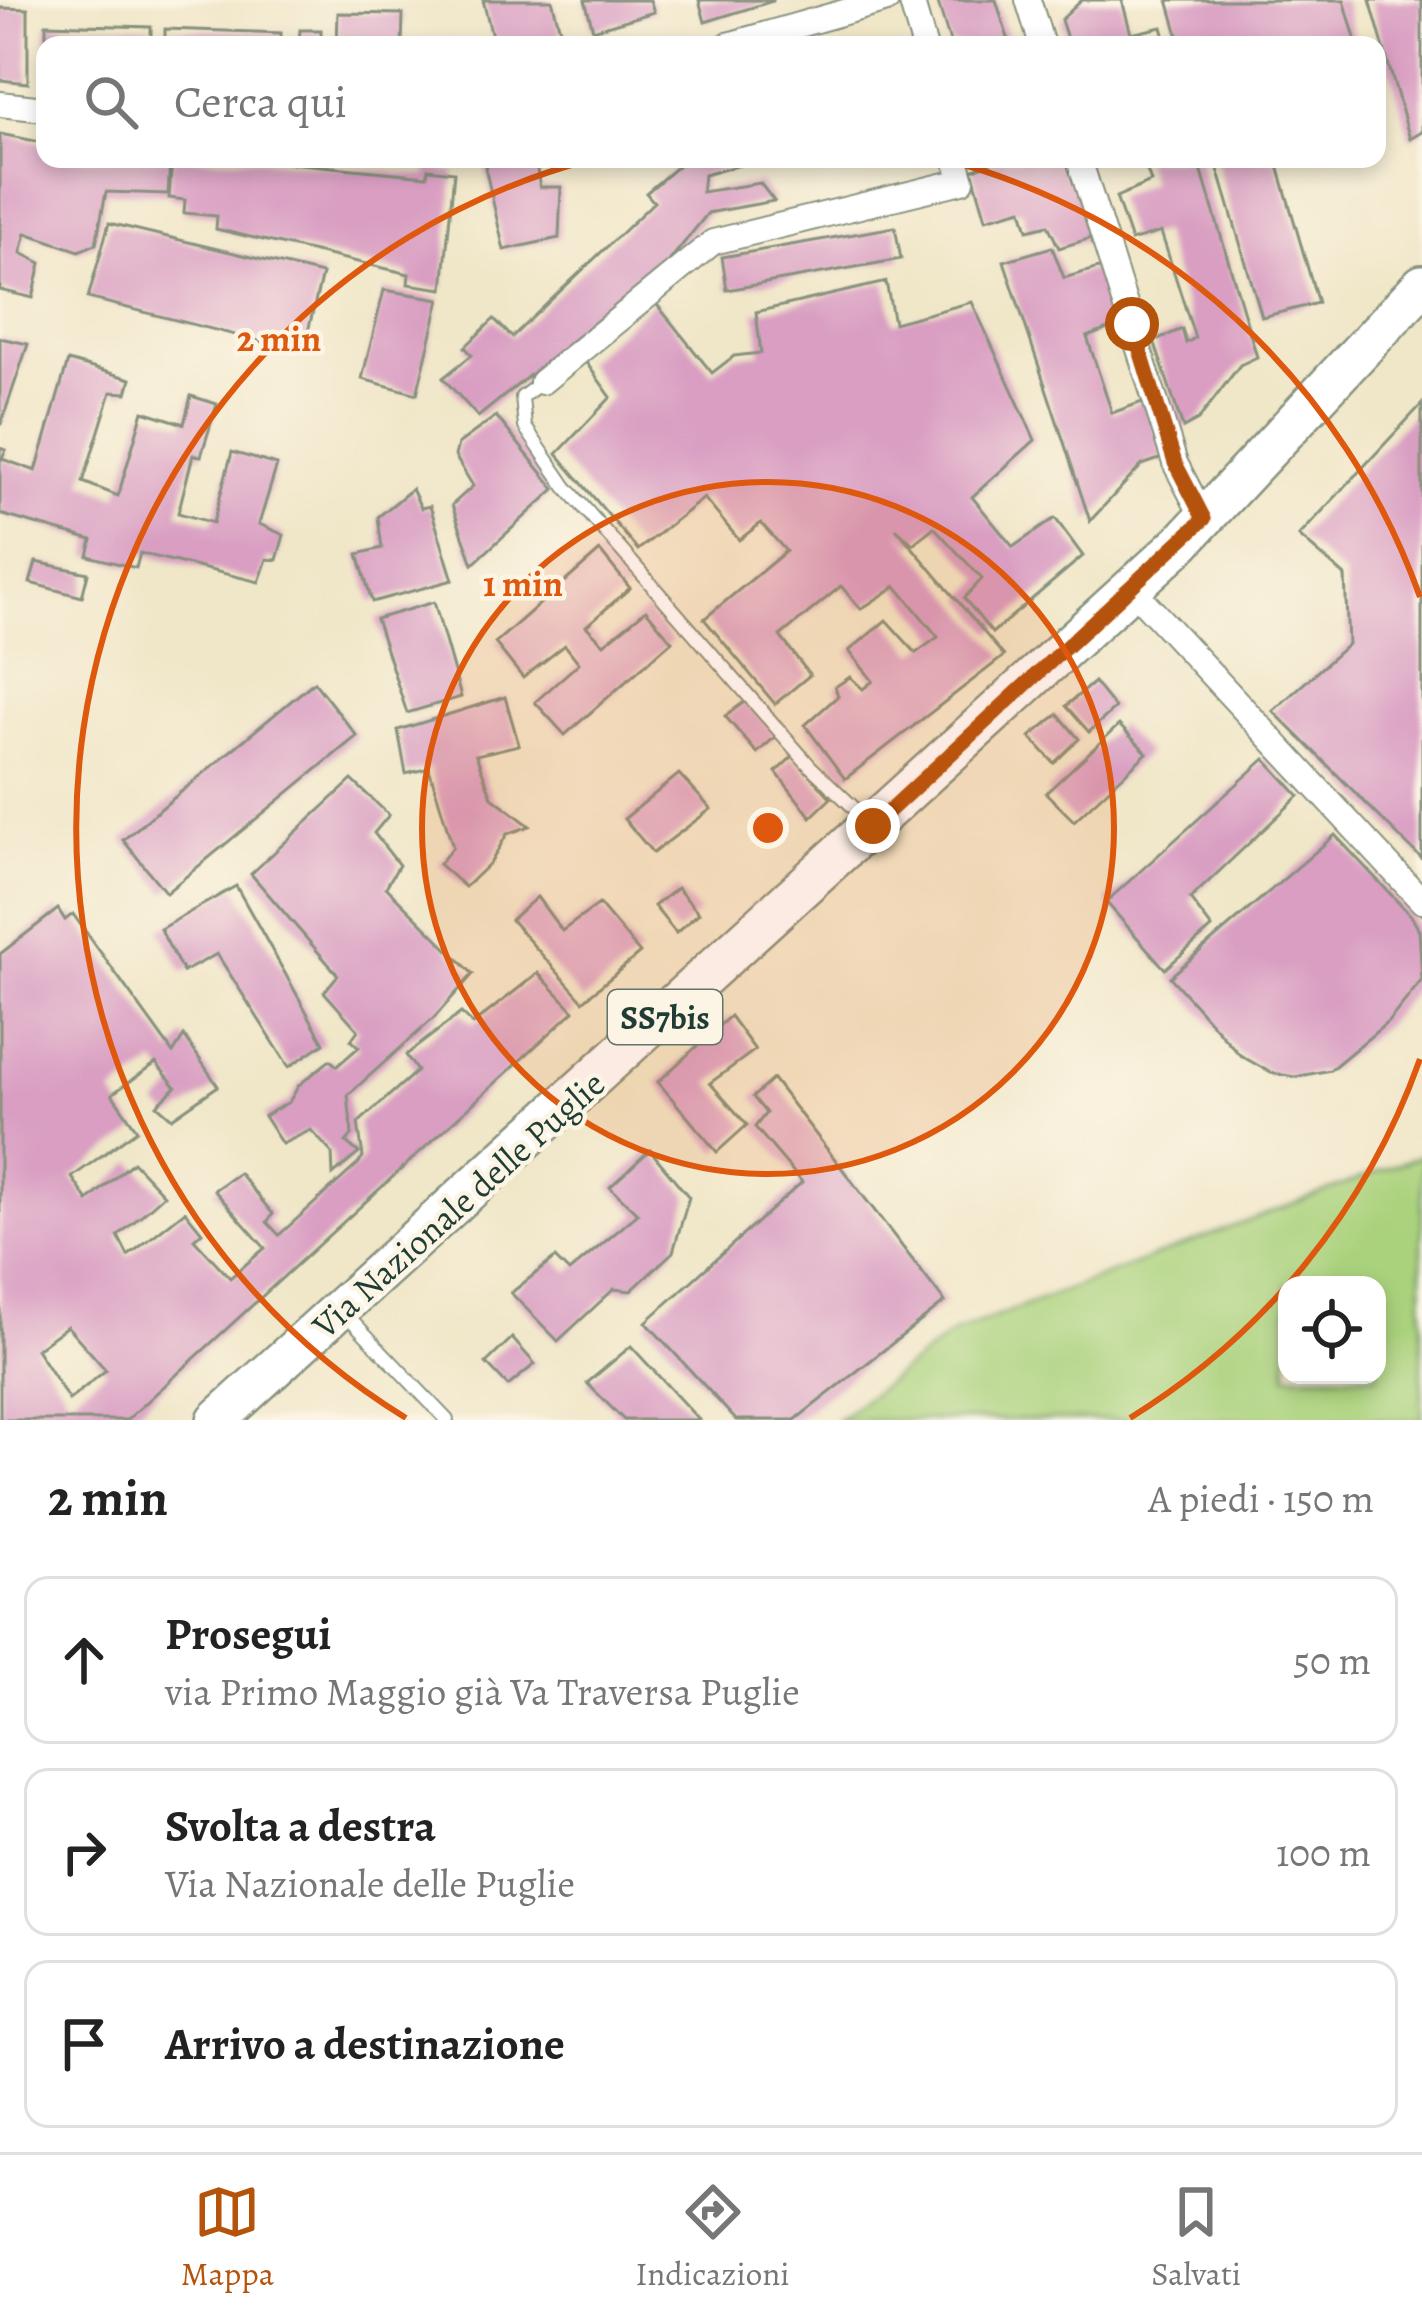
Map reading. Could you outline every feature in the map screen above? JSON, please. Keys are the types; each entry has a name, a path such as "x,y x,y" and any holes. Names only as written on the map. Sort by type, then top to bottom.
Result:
{"main road":[{"name":"Via Nazionale delle Puglie","path":"217,1420 1132,589 1204,519 1422,284"}],"street":[{"path":"760,36 887,0"},
{"path":"911,0 921,36"},
{"path":"1028,0 1039,36"},
{"path":"0,104 36,108"},
{"path":"1082,168 1175,463 1204,519"},
{"path":"542,382 713,242 959,170"},
{"path":"1132,589 1422,901"}],"lane":[{"path":"542,382 522,397 525,427 566,487 810,766 873,826"},
{"path":"341,1309 447,1420"}],"green space":[{"path":"1422,1155 1422,1420 837,1420 953,1333"}],"building":[{"path":"483,0 552,0 562,36 492,36"},
{"path":"585,0 650,0 654,12 593,30"},
{"path":"699,0 773,0 773,1 705,22"},
{"path":"937,0 996,0 1007,36 948,36"},
{"path":"1082,0 1122,0 1131,34 1162,27 1164,36 1066,36 1061,20"},
{"path":"1168,0 1344,0 1354,36 1178,36"},
{"path":"1370,0 1422,0 1422,132 1410,139 1386,56 1386,36 1380,36"},
{"path":"0,8 28,9 28,83 0,80"},
{"path":"338,13 403,14 402,36 337,36"},
{"path":"46,24 151,27 151,36 46,36"},
{"path":"165,29 281,33 281,36 165,36"},
{"path":"300,30 321,30 321,36 300,36"},
{"path":"0,134 36,141 36,168 169,168 168,194 106,192 96,244 79,251 26,233 21,253 41,263 33,298 0,290"},
{"path":"171,168 343,168 427,176 428,169 454,172 443,289 408,284 409,274 216,229 217,216 184,213 185,200 169,198"},
{"path":"485,168 537,168 540,187 561,187 559,238 504,250"},
{"path":"675,168 729,168 704,175 702,192 760,183 774,201 708,213 667,264 478,417 443,378 472,355 465,347 494,319 512,337 654,202 646,193"},
{"path":"1075,168 1098,236 1059,248 1048,225 1028,230 1022,209 986,219 972,170"},
{"path":"1146,168 1201,168 1257,357 1240,365 1198,420 1183,428 1154,341 1182,329 1186,343 1195,338 1161,232 1131,241 1116,197 1151,182"},
{"path":"1218,168 1279,168 1318,303 1262,317"},
{"path":"109,223 322,274 303,352 88,298"},
{"path":"895,227 901,259 727,290 722,257"},
{"path":"1052,247 1064,278 1102,267 1118,325 1087,337 1112,413 1145,401 1165,457 1142,465 1090,521 1004,261"},
{"path":"886,282 894,323 972,302 1035,440 972,497 1013,547 1055,518 1083,556 992,633 964,598 982,579 934,527 913,544 896,528 1004,656 845,779 805,725 838,696 835,687 850,677 863,689 873,681 849,651 886,620 916,653 938,637 896,586 861,609 841,586 780,636 810,675 775,704 704,619 786,551 761,523 739,540 704,498 638,550 557,454 611,397 585,361 654,301 712,373 734,356 761,353 756,312"},
{"path":"384,290 440,299 417,394 362,379"},
{"path":"0,338 28,344 1,424 0,424"},
{"path":"68,361 131,379 127,393 111,392 83,482 118,496 143,411 184,424 191,396 217,404 201,456 193,455 178,513 213,523 232,452 277,465 259,524 284,535 277,560 267,559 259,582 140,553 136,568 88,556 92,540 0,514 0,448 6,450 2,459 36,471"},
{"path":"1422,404 1422,859 1273,711 1348,644 1345,576 1299,536"},
{"path":"496,416 555,489 473,564 452,505 473,486 455,456 458,444"},
{"path":"412,489 421,508 430,506 453,580 372,602 358,554 382,548 378,517"},
{"path":"600,551 630,588 586,626 604,644 646,610 672,641 565,735 535,702 579,663 565,645 523,678 495,643"},
{"path":"36,562 88,573 82,597 30,583"},
{"path":"434,602 461,697 407,713 376,619"},
{"path":"314,682 357,736 166,893 123,840"},
{"path":"1094,682 1115,708 1089,732 1066,706"},
{"path":"505,697 519,745 476,755 492,797 530,826 507,834 491,862 465,887 439,864 453,847 429,768 406,774 398,730"},
{"path":"747,700 776,736 757,753 725,716"},
{"path":"1058,714 1079,739 1054,763 1030,737"},
{"path":"1119,725 1147,753 1074,821 1046,793"},
{"path":"793,756 831,798 811,817 776,772"},
{"path":"1265,759 1299,796 1190,899 1212,928 1165,969 1106,902"},
{"path":"679,774 711,809 653,853 624,819"},
{"path":"352,780 389,815 374,833 399,865 386,887 473,974 434,1018 348,1095 352,1135 346,1142 359,1153 333,1175 332,1153 311,1130 282,1144 264,1116 289,1102 299,1085 330,1060 337,1066 359,1047 351,1040 358,1030 324,992 338,975 251,874"},
{"path":"1335,835 1411,916 1419,930 1422,980 1388,1022 1330,1070 1295,1077 1271,1073 1240,1055 1170,977"},
{"path":"236,886 324,1043 289,1067 217,954 183,972 160,929"},
{"path":"677,888 699,913 676,933 654,906"},
{"path":"537,897 562,931 599,904 640,953 583,1001 511,920"},
{"path":"58,909 65,920 73,914 173,1053 184,1036 218,1086 172,1118 157,1105 176,1087 156,1063 112,1094 137,1130 72,1177 88,1201 133,1162 164,1195 118,1236 128,1256 185,1211 202,1232 194,1239 230,1278 265,1248 214,1190 239,1173 273,1214 267,1222 279,1235 358,1164 363,1157 358,1123 417,1071 406,1055 461,1013 473,1024 538,973 574,1011 127,1420 0,1420 0,954","holes":["67,1326 106,1370 69,1400 36,1349"]},
{"path":"730,1016 755,1050 710,1083 747,1125 717,1152 658,1082"},
{"path":"773,1079 945,1302 795,1420 736,1420 646,1322 802,1182 755,1127 766,1113 753,1097"},
{"path":"650,1150 689,1197 673,1252 631,1291 614,1289 558,1341 511,1293 555,1258 569,1272 638,1214 610,1187"},
{"path":"512,1338 535,1364 508,1386 486,1363"},
{"path":"631,1346 699,1420 624,1420 587,1383"}],"route":[{"path":"873,826 1204,519 1175,463 1132,324"}]}
